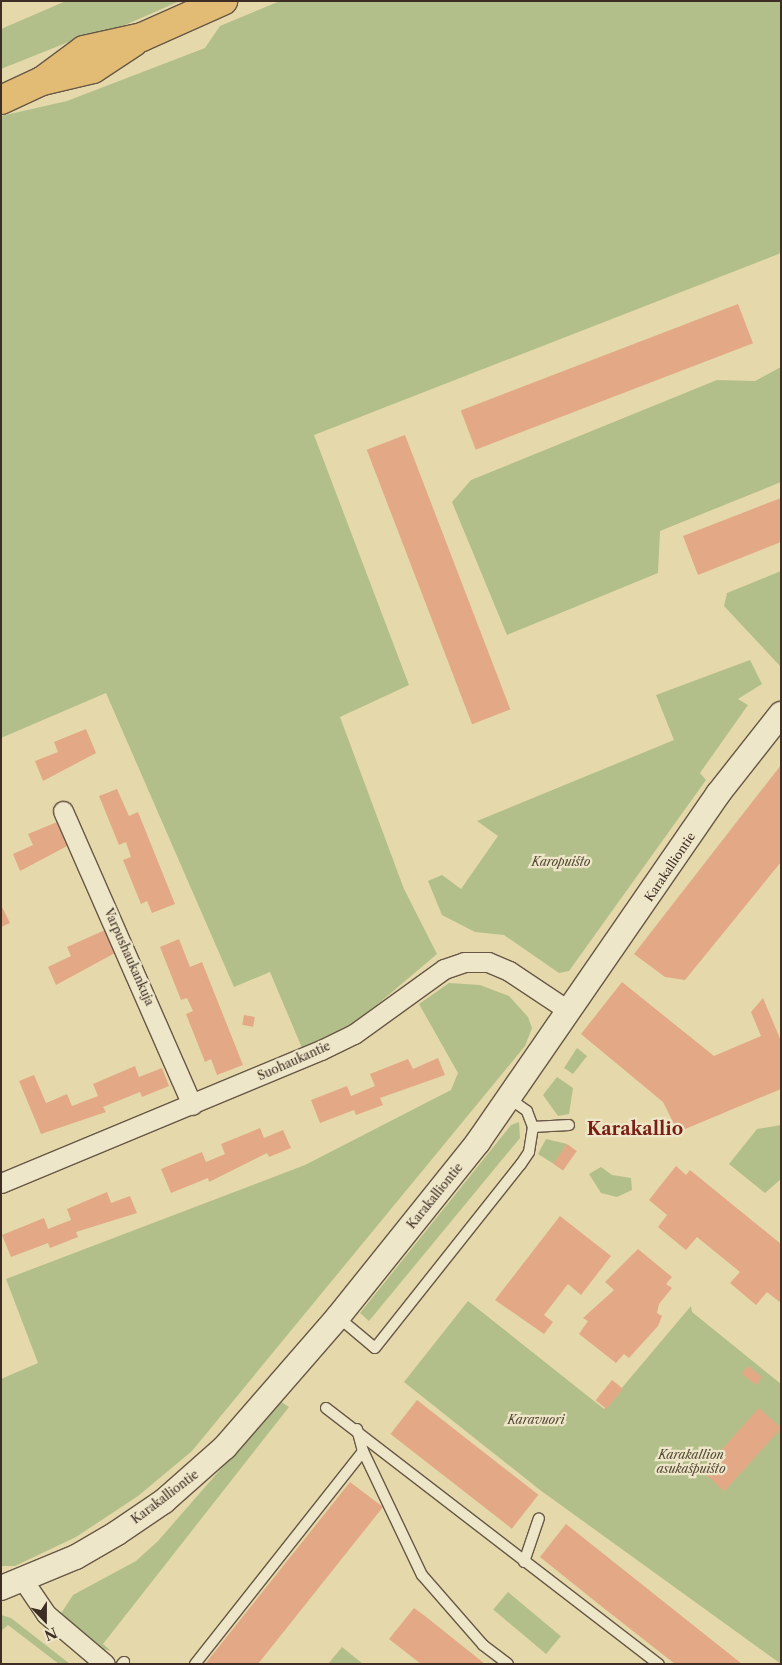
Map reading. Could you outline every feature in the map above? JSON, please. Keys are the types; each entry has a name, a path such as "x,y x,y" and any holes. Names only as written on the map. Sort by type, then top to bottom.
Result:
{"main road":[{"path":"1,100 42,81 84,50 142,37 223,1"}],"street":[{"name":"Karakalliontie","path":"1,1588 23,1580 92,1547 196,1475 338,1317 510,1099 718,794 781,714"},
{"name":"Varpushaukankuja","path":"63,811 192,1105"},
{"name":"Suohaukantie","path":"1,1184 192,1105 354,1034 424,982 464,962 488,962 510,971 570,1011"},
{"path":"23,1580 46,1614 105,1664"}],"lane":[{"path":"338,1317 376,1348 529,1152 532,1127 527,1111 510,1099"},
{"path":"532,1127 568,1125"},
{"path":"326,1408 357,1429 524,1562 659,1664"},
{"path":"357,1429 363,1451 422,1575 483,1645 508,1664"},
{"path":"195,1664 363,1451"},
{"path":"524,1562 538,1518"}],"green space":[{"path":"66,1 180,1 86,42 81,37 1,69 1,29"},
{"path":"280,1 781,1 781,253 314,435 409,685 340,717 404,889 437,954 346,1031 302,1048 270,972 234,987 106,693 1,738 1,116 67,101 205,48 220,26"},
{"path":"781,367 781,482 660,531 658,573 507,635 452,502 471,480 717,380 755,381"},
{"path":"781,571 781,667 724,606 727,593"},
{"name":"Karopuisto","path":"750,660 762,684 738,699 748,705 700,773 706,780 569,971 559,973 504,935 475,932 442,915 428,881 442,875 461,889 498,836 477,821 674,740 656,695"},
{"path":"449,983 480,985 509,996 528,1017 532,1028 525,1046 192,1451 138,1496 76,1537 15,1566 1,1566 1,1379 38,1363 6,1279 305,1165 451,1090 458,1073 419,1004"},
{"path":"577,1048 587,1056 573,1074 564,1068"},
{"path":"557,1077 573,1088 569,1114 558,1116 543,1095"},
{"path":"519,1122 520,1138 369,1321 360,1313 511,1125"},
{"path":"781,1125 781,1179 765,1193 729,1164 757,1129"},
{"path":"546,1139 567,1144 554,1164 538,1154"},
{"path":"601,1167 612,1175 631,1178 632,1190 617,1197 601,1193 589,1174"},
{"path":"468,1301 604,1409 691,1306 692,1312 781,1384 781,1664 540,1490 404,1382"},
{"path":"280,1401 289,1407 103,1644 111,1651 96,1647 60,1615 73,1595 136,1561 158,1541"},
{"path":"508,1592 561,1636 546,1654 493,1610"},
{"path":"1,1615 11,1618 70,1664 59,1664 8,1625 1,1631"},
{"path":"342,1647 363,1664 328,1664"}],"building":[{"path":"738,304 753,343 476,450 461,410"},
{"path":"405,435 510,709 472,724 367,450"},
{"path":"781,498 781,542 698,575 683,536"},
{"path":"86,729 96,753 43,781 35,761 58,752 54,742"},
{"path":"781,765 781,862 685,980 665,977 634,954"},
{"path":"117,789 129,816 138,812 175,904 152,913 147,901 141,904 123,860 131,857 126,842 119,845 99,796"},
{"path":"62,820 71,844 20,871 13,854 33,845 28,834"},
{"path":"1,905 10,923 1,927"},
{"path":"105,930 115,953 56,985 48,967 71,956 67,947"},
{"path":"179,939 190,967 202,962 243,1065 217,1075 211,1059 205,1062 186,1014 193,1011 187,998 181,1000 160,947"},
{"path":"622,982 714,1056 761,1036 751,1012 763,998 781,1041 781,1089 678,1132 663,1102 581,1034"},
{"path":"244,1015 255,1017 253,1027 242,1025"},
{"path":"438,1058 445,1075 380,1098 383,1105 356,1115 354,1110 320,1123 311,1100 347,1086 351,1096 375,1086 370,1074 408,1059 413,1069"},
{"path":"135,1066 139,1077 162,1068 169,1086 142,1097 140,1092 103,1107 106,1112 41,1134 19,1081 34,1075 46,1103 67,1094 72,1106 98,1096 93,1084"},
{"path":"260,1128 264,1138 283,1130 291,1148 269,1157 267,1153 209,1182 208,1178 171,1193 161,1169 202,1152 206,1162 225,1154 221,1144"},
{"path":"567,1144 577,1151 563,1171 553,1164"},
{"path":"676,1166 686,1175 690,1170 781,1244 781,1303 767,1292 756,1305 730,1283 740,1272 697,1237 686,1250 658,1227 667,1215 649,1200"},
{"path":"107,1192 111,1203 130,1196 137,1213 76,1232 78,1237 50,1248 48,1243 11,1257 2,1235 44,1218 48,1229 71,1220 67,1209"},
{"path":"560,1216 611,1256 581,1295 568,1284 544,1315 553,1322 544,1334 495,1300"},
{"path":"638,1249 672,1277 666,1284 672,1288 659,1304 657,1313 662,1316 658,1326 629,1358 624,1354 616,1363 579,1334 588,1321 583,1318 614,1290 605,1282"},
{"path":"748,1366 762,1377 756,1385 742,1374"},
{"path":"612,1380 623,1389 607,1409 596,1400"},
{"path":"417,1400 538,1495 512,1529 391,1434"},
{"path":"759,1408 781,1428 724,1491 702,1471"},
{"path":"350,1482 383,1507 258,1664 205,1664"},
{"path":"566,1524 742,1664 675,1664 596,1602 540,1557"},
{"path":"414,1608 485,1664 421,1664 389,1639"}],"district":[{"name":"Karakallio","path":"635,1129"}],"park label":[{"name":"Karavuori","path":"536,1420"},
{"name":"Karakallion asukaspuisto","path":"691,1462"}]}
